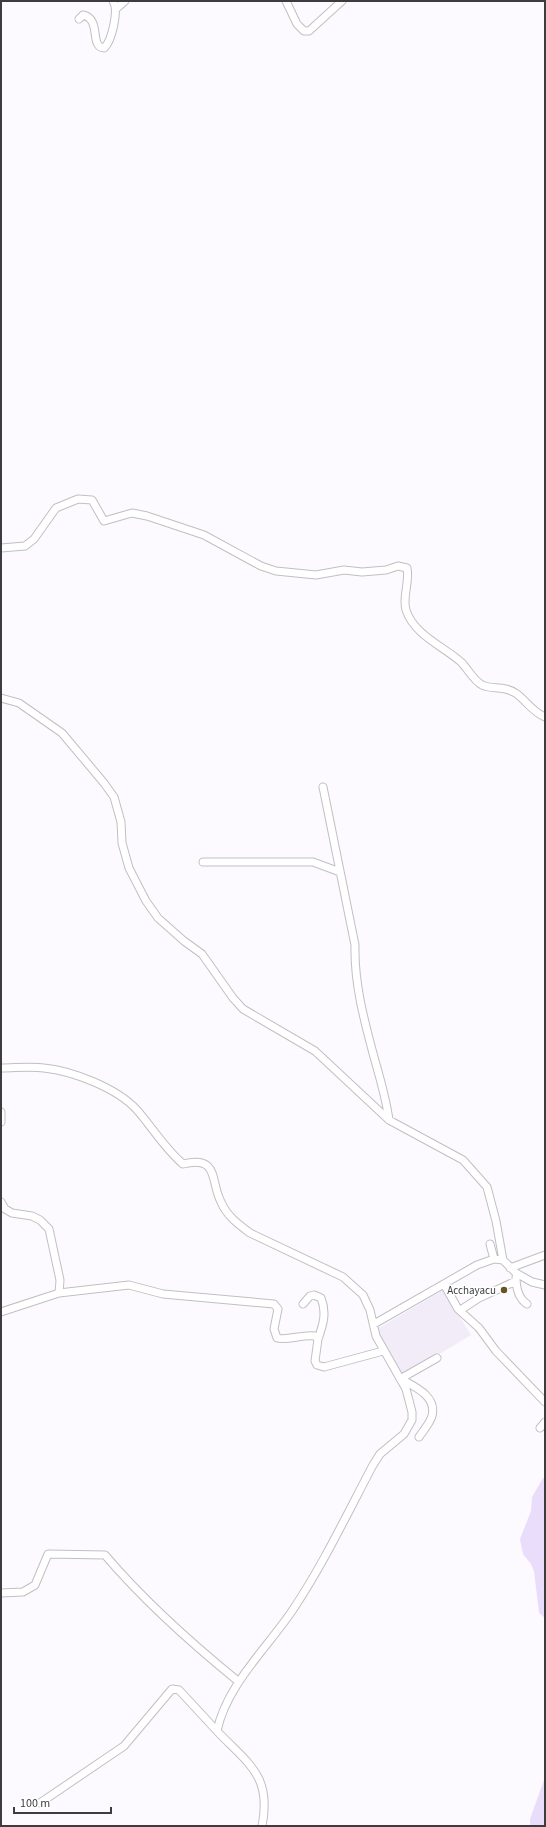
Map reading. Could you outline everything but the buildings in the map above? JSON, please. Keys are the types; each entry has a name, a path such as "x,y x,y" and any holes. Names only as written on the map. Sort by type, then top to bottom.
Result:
{"street":[{"path":"79,18 83,15 89,16 93,21 97,44 101,48 104,48 109,44 116,9 113,1"},
{"path":"116,9 125,1"},
{"path":"286,1 297,24 304,31 309,31 342,1"},
{"path":"1,548 25,546 34,538 56,508 78,499 92,500 104,521 132,513 147,516 204,535 260,566 276,572 316,575 344,570 362,572 386,570 398,566 407,568 409,577 405,597 406,610 412,622 432,642 461,663 482,685 505,688 511,691 536,713 545,717"},
{"path":"1,698 19,703 62,733 104,783 114,798 121,822 122,843 129,868 146,901 158,918 184,941 202,954 233,998 243,1009 315,1051 389,1120 463,1160 487,1187 498,1227 503,1260 513,1270 532,1282 545,1285"},
{"path":"323,787 355,945 356,976 368,1033 386,1099 389,1120"},
{"path":"203,862 313,862 340,872"},
{"path":"1,1068 43,1068 66,1071 99,1085 125,1099 136,1109 177,1160 182,1164 189,1162 202,1164 209,1167 214,1172 220,1201 228,1214 238,1225 250,1233 344,1277 363,1295 370,1310 383,1351 410,1398 412,1420 404,1434 380,1454 373,1464 307,1587 264,1650 239,1682 220,1717 217,1731"},
{"path":"1,1112 1,1122"},
{"path":"1,1202 4,1209 12,1213 36,1218 50,1229 60,1280 59,1293"},
{"path":"490,1244 494,1259"},
{"path":"513,1270 545,1255"},
{"path":"374,1324 477,1265 494,1259 503,1260"},
{"path":"513,1270 518,1292 523,1301 527,1304"},
{"path":"462,1309 516,1281"},
{"path":"444,1284 458,1309 479,1328 496,1351 545,1402"},
{"path":"1,1312 59,1293 129,1285 163,1294 274,1304 278,1309 274,1329 277,1338 282,1339 305,1335 315,1336 318,1339"},
{"path":"303,1304 310,1296 314,1295 321,1298 325,1307 324,1319 318,1339 315,1361 317,1365 324,1367 383,1351"},
{"path":"400,1379 437,1358"},
{"path":"400,1379 416,1387 428,1396 432,1404 432,1416 419,1437"},
{"path":"1,1593 23,1592 35,1585 48,1554 105,1555 124,1577 188,1641 239,1682"},
{"path":"40,1803 124,1746 172,1689 179,1690 246,1760 259,1778 264,1803 262,1826"}],"shaded area":[{"path":"443,1290 471,1335 403,1376 378,1333 379,1328"},
{"path":"543,1478 545,1479 545,1618 539,1613 534,1571 531,1564 523,1554 520,1539 531,1511 532,1497"},
{"path":"545,1777 545,1826 530,1826 530,1819"}],"place":[{"name":"Acchayacu","path":"504,1290"}]}
